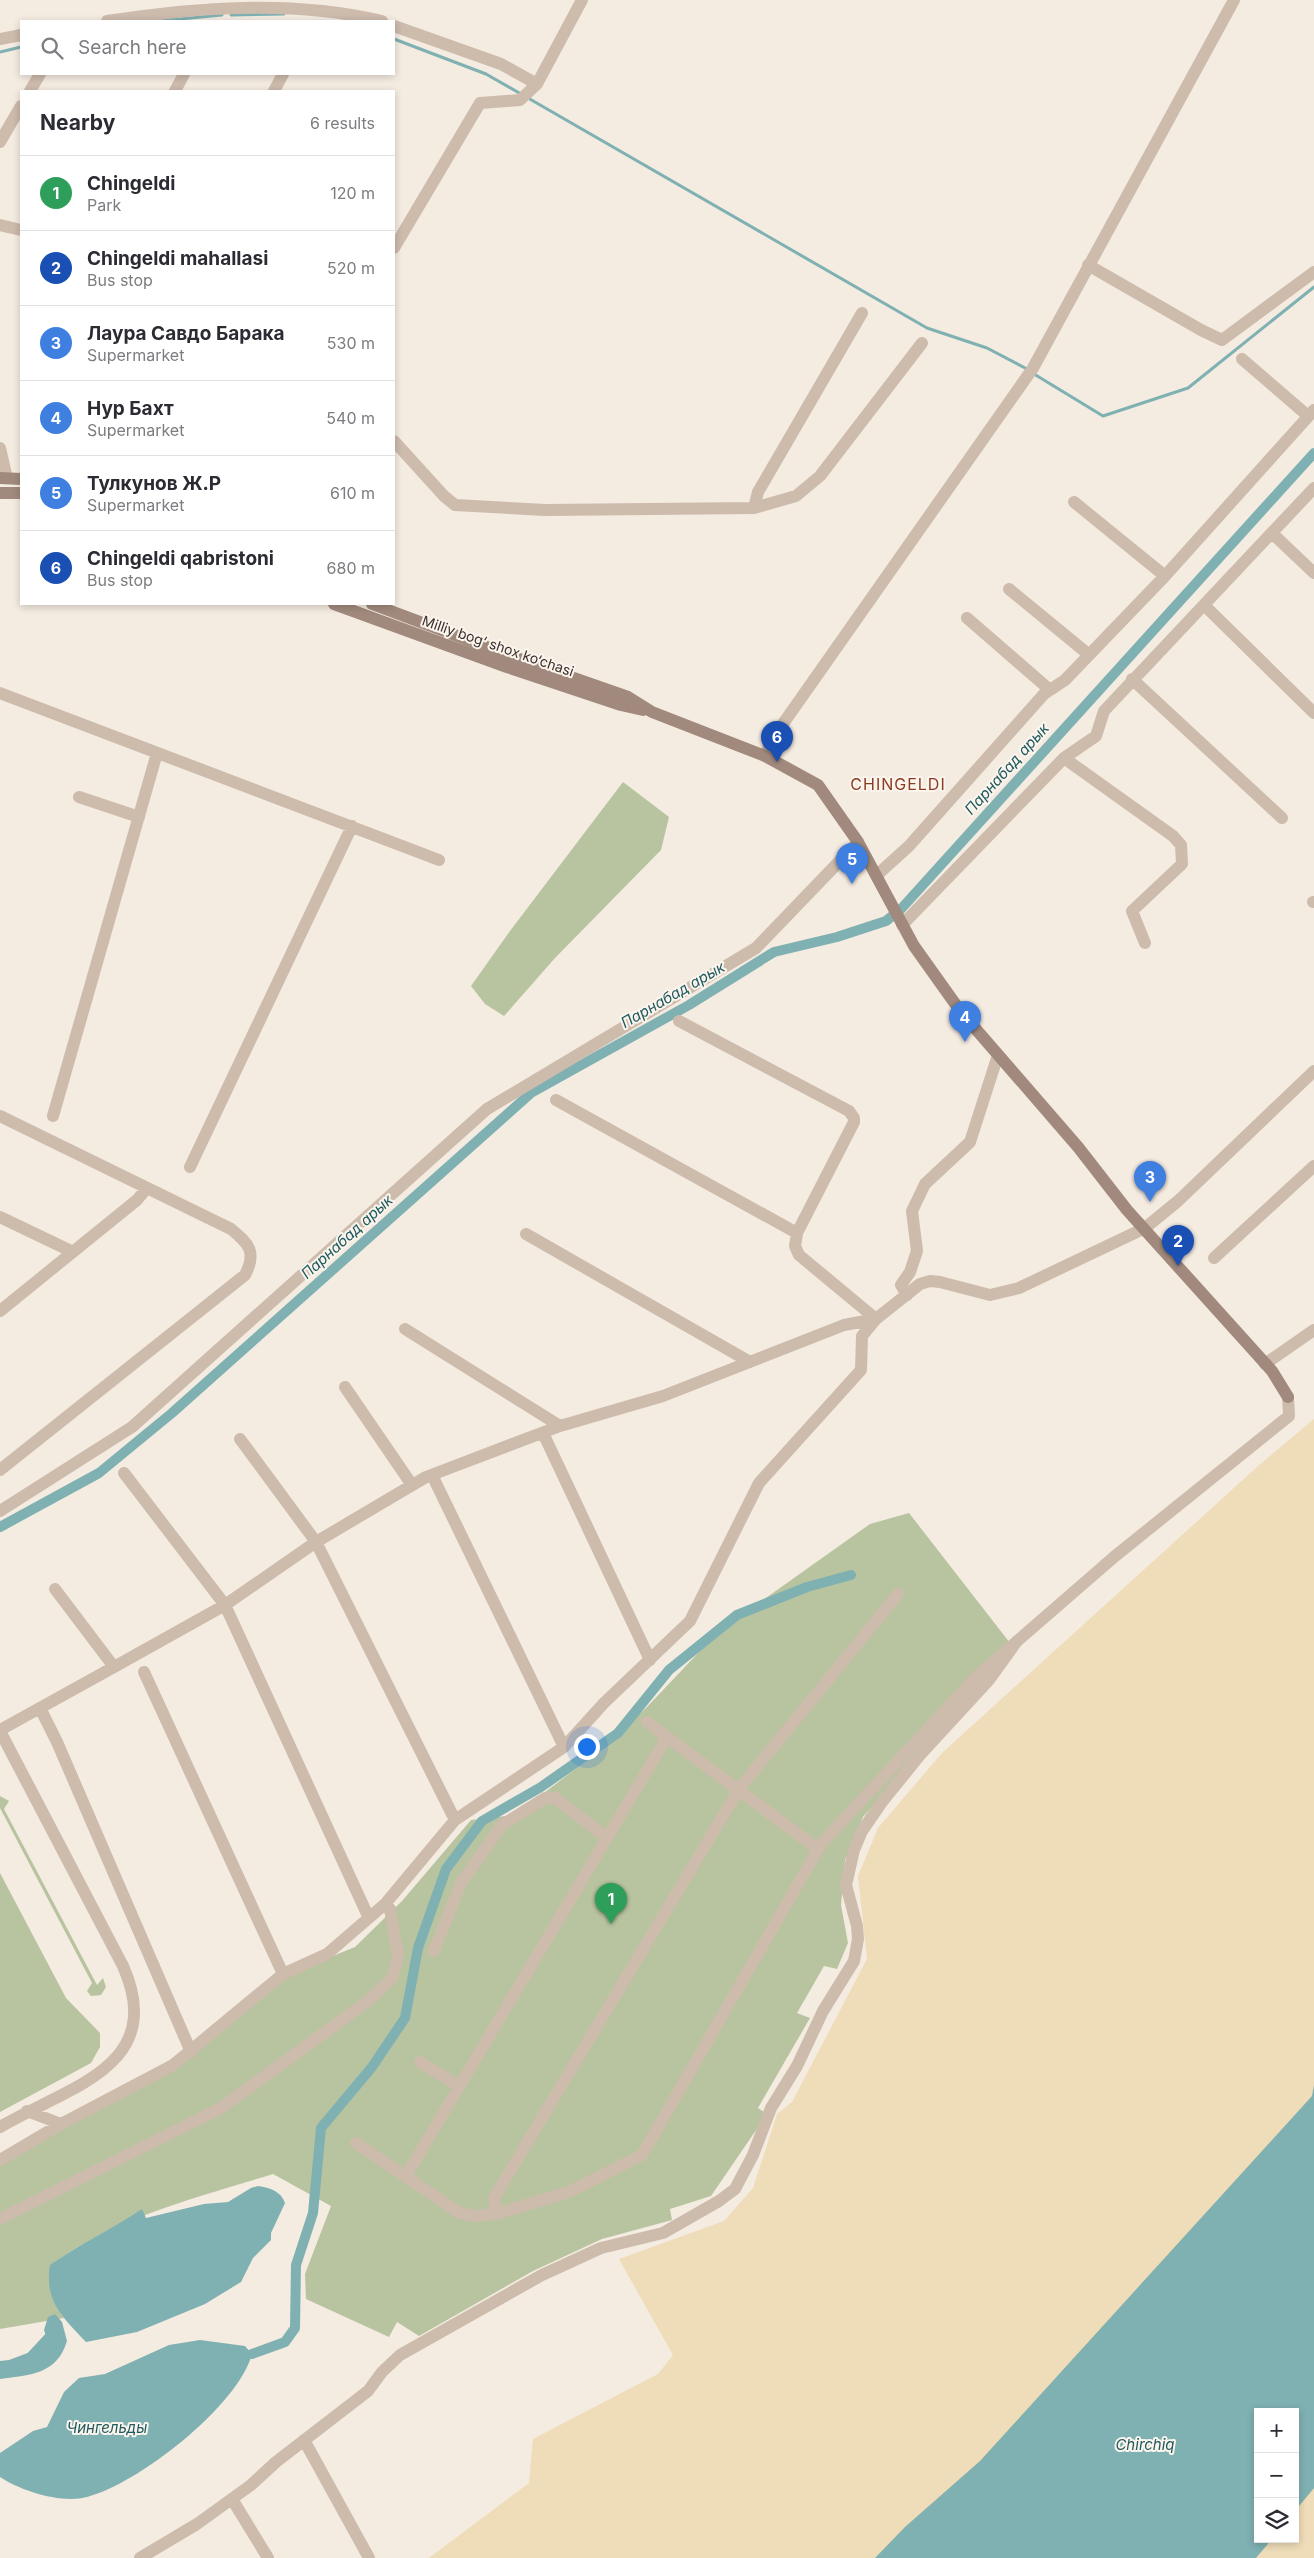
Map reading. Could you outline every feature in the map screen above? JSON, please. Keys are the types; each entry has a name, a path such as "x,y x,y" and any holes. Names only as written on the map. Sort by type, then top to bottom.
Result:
{"main road":[{"path":"4,478 20,479"},
{"path":"0,493 20,493"},
{"name":"Milliy bog‘ shox ko‘chasi","path":"337,605 592,696 652,712 765,756 818,785 858,842 914,946 960,1012 1145,1228 1279,1379 1288,1397"},
{"name":"Milliy bog‘ shox ko‘chasi","path":"375,605 628,697 652,712"}],"street":[{"path":"395,246 480,103 520,100 537,84 582,0"},
{"path":"765,756 773,738 1033,368 1234,0"},
{"path":"114,20 230,3 287,3 356,12 379,20"},
{"path":"395,26 501,64 537,84"},
{"path":"0,39 20,35"},
{"path":"31,90 39,75"},
{"path":"176,90 183,75"},
{"path":"275,90 282,75"},
{"path":"0,142 20,108"},
{"path":"0,225 20,230"},
{"path":"1088,265 1201,330 1222,340 1314,272"},
{"path":"754,508 758,492 862,313"},
{"path":"395,442 444,496 455,505 545,510 754,508 796,496 820,476 922,343"},
{"path":"877,876 909,846 1044,694 1065,680 1165,576 1311,413 1242,359"},
{"path":"0,448 4,478"},
{"path":"902,925 1064,758 1096,736 1104,711 1132,679 1314,488"},
{"path":"1074,502 1165,576"},
{"path":"1272,533 1314,574"},
{"path":"1009,589 1088,654"},
{"path":"1204,605 1314,713"},
{"path":"967,618 1050,690"},
{"path":"1132,679 1282,818"},
{"path":"0,693 439,860"},
{"path":"53,1116 157,752"},
{"path":"1064,758 1173,836 1181,846 1182,864 1132,911 1144,943"},
{"path":"79,797 139,817"},
{"path":"190,1167 352,826"},
{"path":"0,1511 132,1427 487,1108 756,948 858,842"},
{"path":"679,1022 849,1111 854,1118 854,1122 797,1233 795,1246 799,1255 876,1319"},
{"path":"907,1295 901,1284 910,1272 917,1252 912,1211 925,1184 970,1142 998,1055"},
{"path":"0,2160 61,2124 173,2065 238,2009 283,1974 327,1954 368,1916 385,1904 455,1820 564,1747 604,1703 690,1621 759,1483 861,1370 860,1340 876,1319 920,1284 930,1282 990,1295 1018,1288 1145,1228 1178,1201 1314,1071"},
{"path":"556,1100 797,1233"},
{"path":"0,1116 231,1229 245,1240 251,1252 251,1264 245,1275 0,1470"},
{"path":"1214,1258 1314,1166"},
{"path":"0,1311 137,1200 147,1188"},
{"path":"0,1217 73,1252"},
{"path":"526,1234 750,1362"},
{"path":"0,2128 27,2111 102,2073 120,2055 132,2032 135,2003 131,1984 124,1966 0,1730 225,1605 316,1542 432,1475 560,1426 663,1396 844,1325 876,1319"},
{"path":"406,1330 560,1426"},
{"path":"1265,1364 1314,1330"},
{"path":"346,1387 412,1486"},
{"path":"356,2143 458,2212 472,2216 496,2214 569,2192 642,2155 818,1849 977,1676 1016,1640 1114,1557 1289,1416 1288,1397"},
{"path":"543,1432 650,1660"},
{"path":"240,1439 316,1542 455,1820"},
{"path":"124,1473 225,1605 368,1916"},
{"path":"432,1475 564,1747"},
{"path":"55,1589 114,1667"},
{"path":"496,2214 494,2198 739,1789 898,1594"},
{"path":"140,2558 197,2524 232,2499 368,2391 382,2372 400,2355 542,2275 601,2248 663,2233 719,2201 735,2189 753,2154 771,2108 798,2066 823,2011 854,1961 858,1940 857,1926 846,1885 854,1850 862,1831 882,1802 920,1755 989,1680 1016,1640"},
{"path":"144,1672 283,1974"},
{"path":"40,1708 57,1742 190,2052"},
{"path":"647,1722 818,1849"},
{"path":"406,2176 667,1737"},
{"path":"434,1951 462,1883 502,1825 545,1798 551,1797 556,1798 607,1838"},
{"path":"0,2219 221,2108 368,2001 392,1978 398,1956 390,1908 385,1904"},
{"path":"420,2062 459,2086"},
{"path":"27,2111 61,2124"},
{"path":"304,2440 369,2558"},
{"path":"232,2499 268,2558"}],"green space":[{"path":"623,782 669,817 661,850 555,958 504,1016 485,1004 471,986 510,931"},
{"path":"909,1513 1010,1643 987,1674 863,1817 845,1860 841,1905 848,1943 837,1969 824,1966 797,2013 810,2018 758,2108 767,2114 711,2196 670,2209 672,2220 602,2239 533,2271 419,2336 397,2322 389,2337 306,2299 305,2274 331,2206 273,2174 158,2210 130,2221 76,2248 51,2265 51,2293 56,2306 64,2318 0,2329 0,2163 165,2073 286,1975 355,1947 402,1901 471,1820 515,1815 599,1751 646,1708 700,1651 763,1600 870,1524"},
{"path":"0,1796 9,1801 4,1809 97,1985 103,1978 106,1987 101,1995 91,1996 87,1991 92,1983 0,1808"},
{"path":"0,1873 66,1998 100,2033 100,2047 91,2063 0,2112"}],"sand":[{"path":"1314,1419 1314,2558 429,2558 529,2483 533,2439 658,2374 673,2355 619,2259 724,2221 753,2188 777,2114 792,2102 867,1959 858,1876 878,1828 942,1753 1257,1467"}],"water":[{"name":"Chirchiq","path":"1314,2085 1314,2488 1299,2506 1299,2408 1254,2408 1254,2543 1269,2543 1256,2558 875,2558 905,2527 980,2461 1312,2096"},
{"path":"258,2186 274,2191 281,2196 285,2203 271,2233 271,2240 253,2258 241,2282 205,2304 137,2332 86,2342 57,2308 50,2289 50,2265 73,2250 142,2209 146,2218 204,2204 228,2202 251,2188"},
{"path":"55,2314 62,2322 67,2341 63,2352 57,2360 50,2366 32,2374 0,2379 0,2361 9,2360 49,2345 44,2330 48,2317"},
{"name":"Чингельды","path":"200,2340 245,2346 252,2354 243,2375 207,2419 158,2460 108,2489 77,2499 42,2495 19,2487 0,2477 0,2453 33,2431 47,2427 64,2392 79,2378 105,2374 169,2345"}],"waterway":[{"path":"231,15 284,14"},
{"path":"170,20 222,15"},
{"path":"395,39 486,74 521,94"},
{"path":"0,52 20,47"},
{"path":"528,98 927,328 987,348 1029,370"},
{"path":"1034,374 1103,416 1188,388 1314,287"},
{"name":"Парнабад арык","path":"0,1527 99,1473 172,1413 531,1093 689,1005 774,952 837,937 886,921 901,909 1314,453"},
{"path":"252,2354 285,2342 295,2328 296,2265 313,2213 321,2128 372,2067 405,2018 418,1948 446,1869 482,1821 541,1787 618,1733 669,1670 737,1615 807,1587 851,1575"},
{"path":"29,2359 56,2330"}],"place":[{"name":"Chingeldi qabristoni","path":"777,762"},
{"name":"Тулкунов Ж.Р","path":"852,884"},
{"name":"Нур Бахт","path":"965,1042"},
{"name":"Лаура Савдо Барака","path":"1150,1202"},
{"name":"Chingeldi mahallasi","path":"1178,1266"},
{"name":"Chingeldi","path":"611,1924"}],"district":[{"name":"CHINGELDI","path":"898,784"}]}
